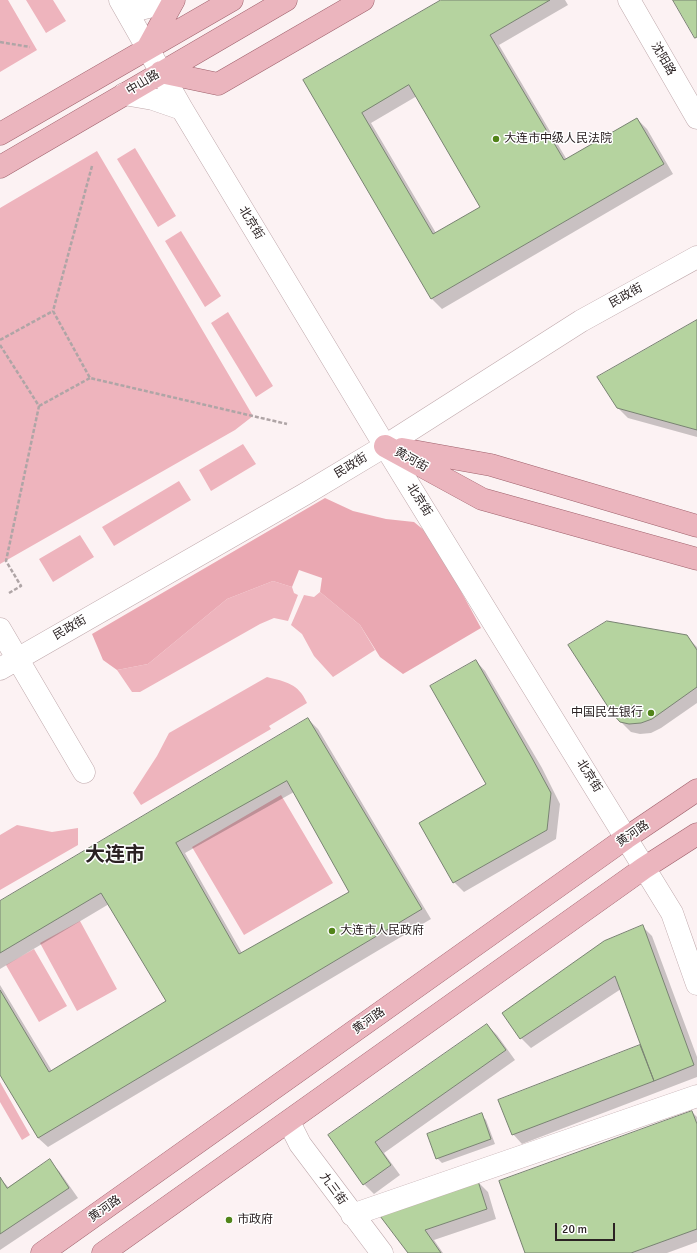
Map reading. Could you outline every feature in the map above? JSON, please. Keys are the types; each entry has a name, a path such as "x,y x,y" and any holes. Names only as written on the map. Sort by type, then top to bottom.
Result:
{"main road":[{"path":"147,49 174,0"},
{"path":"0,134 232,0"},
{"name":"中山路","path":"0,167 286,0"},
{"path":"161,72 218,84 363,0"},
{"name":"黄河街","path":"386,446 491,465 697,526"},
{"name":"黄河街","path":"386,446 482,500 697,559"},
{"name":"黄河路","path":"42,1253 626,838 697,790"},
{"path":"104,1253 644,868 697,834"}],"street":[{"path":"122,4 140,9 174,0"},
{"name":"沈阳路","path":"629,0 697,118"},
{"name":"北京街","path":"122,4 182,109 672,913 697,984"},
{"path":"124,94 153,99 182,109"},
{"name":"民政街","path":"9,664 386,446 581,321 697,256"},
{"path":"0,629 9,664 84,772"},
{"path":"352,1215 697,1096"},
{"name":"九三街","path":"289,1122 300,1144 382,1253"}],"path":[{"path":"0,42 30,47"},
{"path":"90,378 53,311 92,166"},
{"path":"0,340 53,311"},
{"path":"0,345 39,406 6,561 21,586 9,593"},
{"path":"39,406 90,378 287,424"}],"shaded area":[{"path":"0,0 8,0 37,50 0,72"},
{"path":"26,0 53,0 66,21 46,33"},
{"path":"135,148 176,216 158,227 117,159"},
{"path":"97,151 253,416 235,430 0,564 0,208"},
{"path":"181,231 221,296 205,307 165,241"},
{"path":"228,312 273,386 256,397 211,323"},
{"path":"243,444 256,464 211,491 199,470"},
{"path":"179,481 191,500 114,546 102,527"},
{"path":"325,498 353,511 386,519 414,522 431,536 481,628 403,674 380,657 360,625 320,592 322,578 299,570 292,587 273,581 227,599 148,664 117,670 103,660 92,634"},
{"path":"80,535 94,557 53,582 39,559"},
{"path":"273,581 292,587 294,593 298,595 288,621 274,618 260,624 140,692 132,692 117,670 148,664 227,599"},
{"path":"320,592 360,625 375,650 333,677 314,656 302,634 291,625 304,595 314,597"},
{"path":"267,677 291,684 300,691 307,703 269,726 271,729 141,805 133,793 157,756 169,733"},
{"path":"281,795 333,883 244,935 192,847"},
{"path":"17,825 52,832 78,828 78,845 0,890 0,835"},
{"path":"80,921 117,989 77,1011 40,943"},
{"path":"34,949 67,1006 39,1022 6,965"},
{"path":"0,1082 30,1135 22,1140 0,1102"}],"building":[{"name":"大连市中级人民法院","path":"441,0 550,0 490,35 564,160 637,118 664,164 431,299 303,80","holes":["409,85 480,207 433,234 362,113"]},
{"path":"673,0 697,0 697,37 695,38"},
{"path":"697,320 697,430 617,408 597,377"},
{"path":"607,621 687,635 697,650 697,687 652,719 641,723 629,724 620,722 612,713 568,645"},
{"path":"476,660 551,793 547,830 453,883 419,823 486,784 430,686"},
{"name":"大连市人民政府","path":"308,718 422,909 38,1138 0,1075 0,990 49,1072 166,1001 101,893 0,953 0,901","holes":["287,781 349,892 239,954 176,843"]},
{"path":"643,925 694,1065 654,1081 615,976 520,1039 502,1013 604,941"},
{"path":"487,1024 506,1050 375,1142 391,1165 363,1185 328,1135"},
{"path":"640,1045 654,1081 512,1135 498,1100"},
{"path":"692,1111 697,1124 697,1229 631,1253 525,1253 499,1181"},
{"path":"482,1113 491,1139 436,1159 427,1134"},
{"path":"50,1159 69,1188 0,1234 0,1177 7,1188"},
{"path":"478,1181 487,1209 425,1230 441,1253 408,1253 380,1216"}],"place":[{"name":"大连市中级人民法院","path":"496,139"},
{"name":"中国民生银行","path":"651,713"},
{"name":"大连市人民政府","path":"332,931"},
{"name":"市政府","path":"229,1220"}],"district":[{"name":"大连市","path":"115,856"}]}
